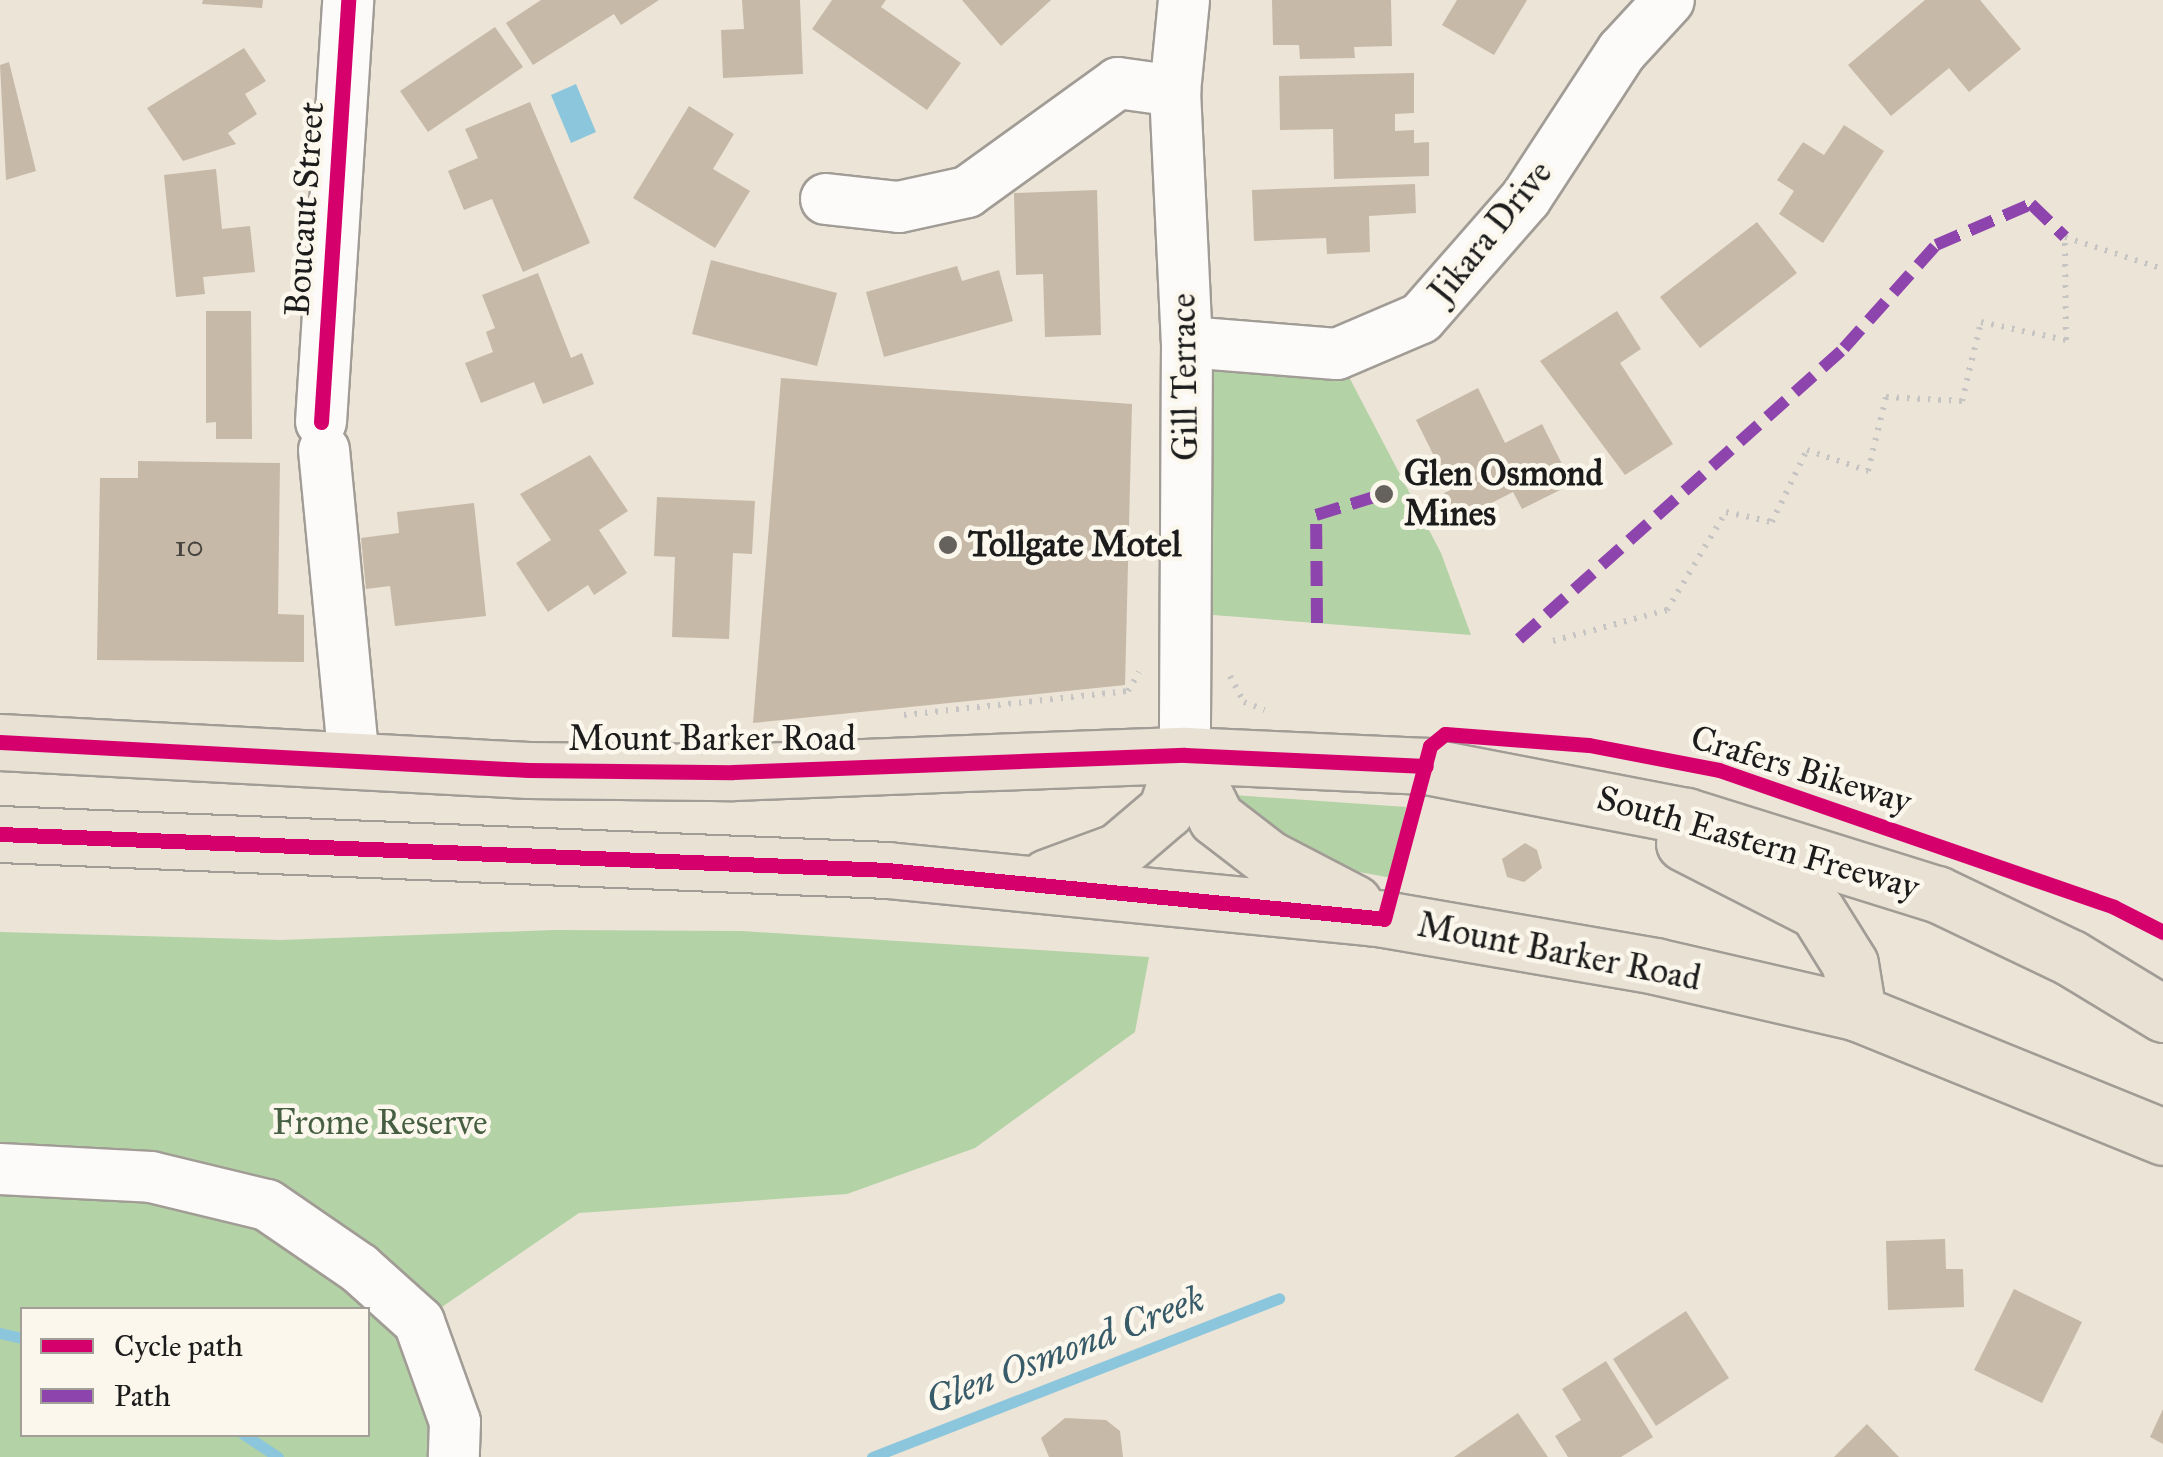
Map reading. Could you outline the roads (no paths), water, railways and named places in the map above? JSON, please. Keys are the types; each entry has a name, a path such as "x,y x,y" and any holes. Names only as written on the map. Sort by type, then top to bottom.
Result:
{"highway":[{"name":"Mount Barker Road","path":"0,742 354,764 733,772 1185,755 1426,766 1564,788"},
{"path":"1036,881 1118,852 1166,810 1185,755"},
{"path":"1185,755 1216,818 1268,858 1384,919"},
{"path":"1564,788 1817,911 1850,964 1858,1013 2054,1087 2163,1137"},
{"name":"South Eastern Freeway","path":"1564,788 1802,849 1938,894 2163,1014"},
{"name":"Mount Barker Road","path":"0,834 1036,881 1384,919 1655,966 1858,1013"}],"street":[{"name":"Gill Terrace","path":"1184,0 1175,91 1186,342 1185,755"},
{"name":"Jikara Drive","path":"1186,342 1337,354 1421,318 1526,198 1622,51 1669,0"},
{"name":"Boucaut Street","path":"354,764 323,436 361,3"},
{"path":"826,199 898,207 967,192 1118,83 1175,91"},
{"path":"0,1169 151,1177 267,1205 359,1268 419,1322 455,1422 454,1457"}],"water":[{"path":"576,84 596,132 571,143 551,95"}],"waterway":[{"name":"Glen Osmond Creek","path":"872,1457 1279,1298"},
{"name":"Glen Osmond Creek","path":"0,1333 20,1338"},
{"name":"Glen Osmond Creek","path":"248,1437 278,1457"}],"place":[{"name":"Glen Osmond Mines","path":"1384,494"},
{"name":"Tollgate Motel","path":"948,545"}],"park label":[{"name":"Frome Reserve","path":"380,1123"}]}
